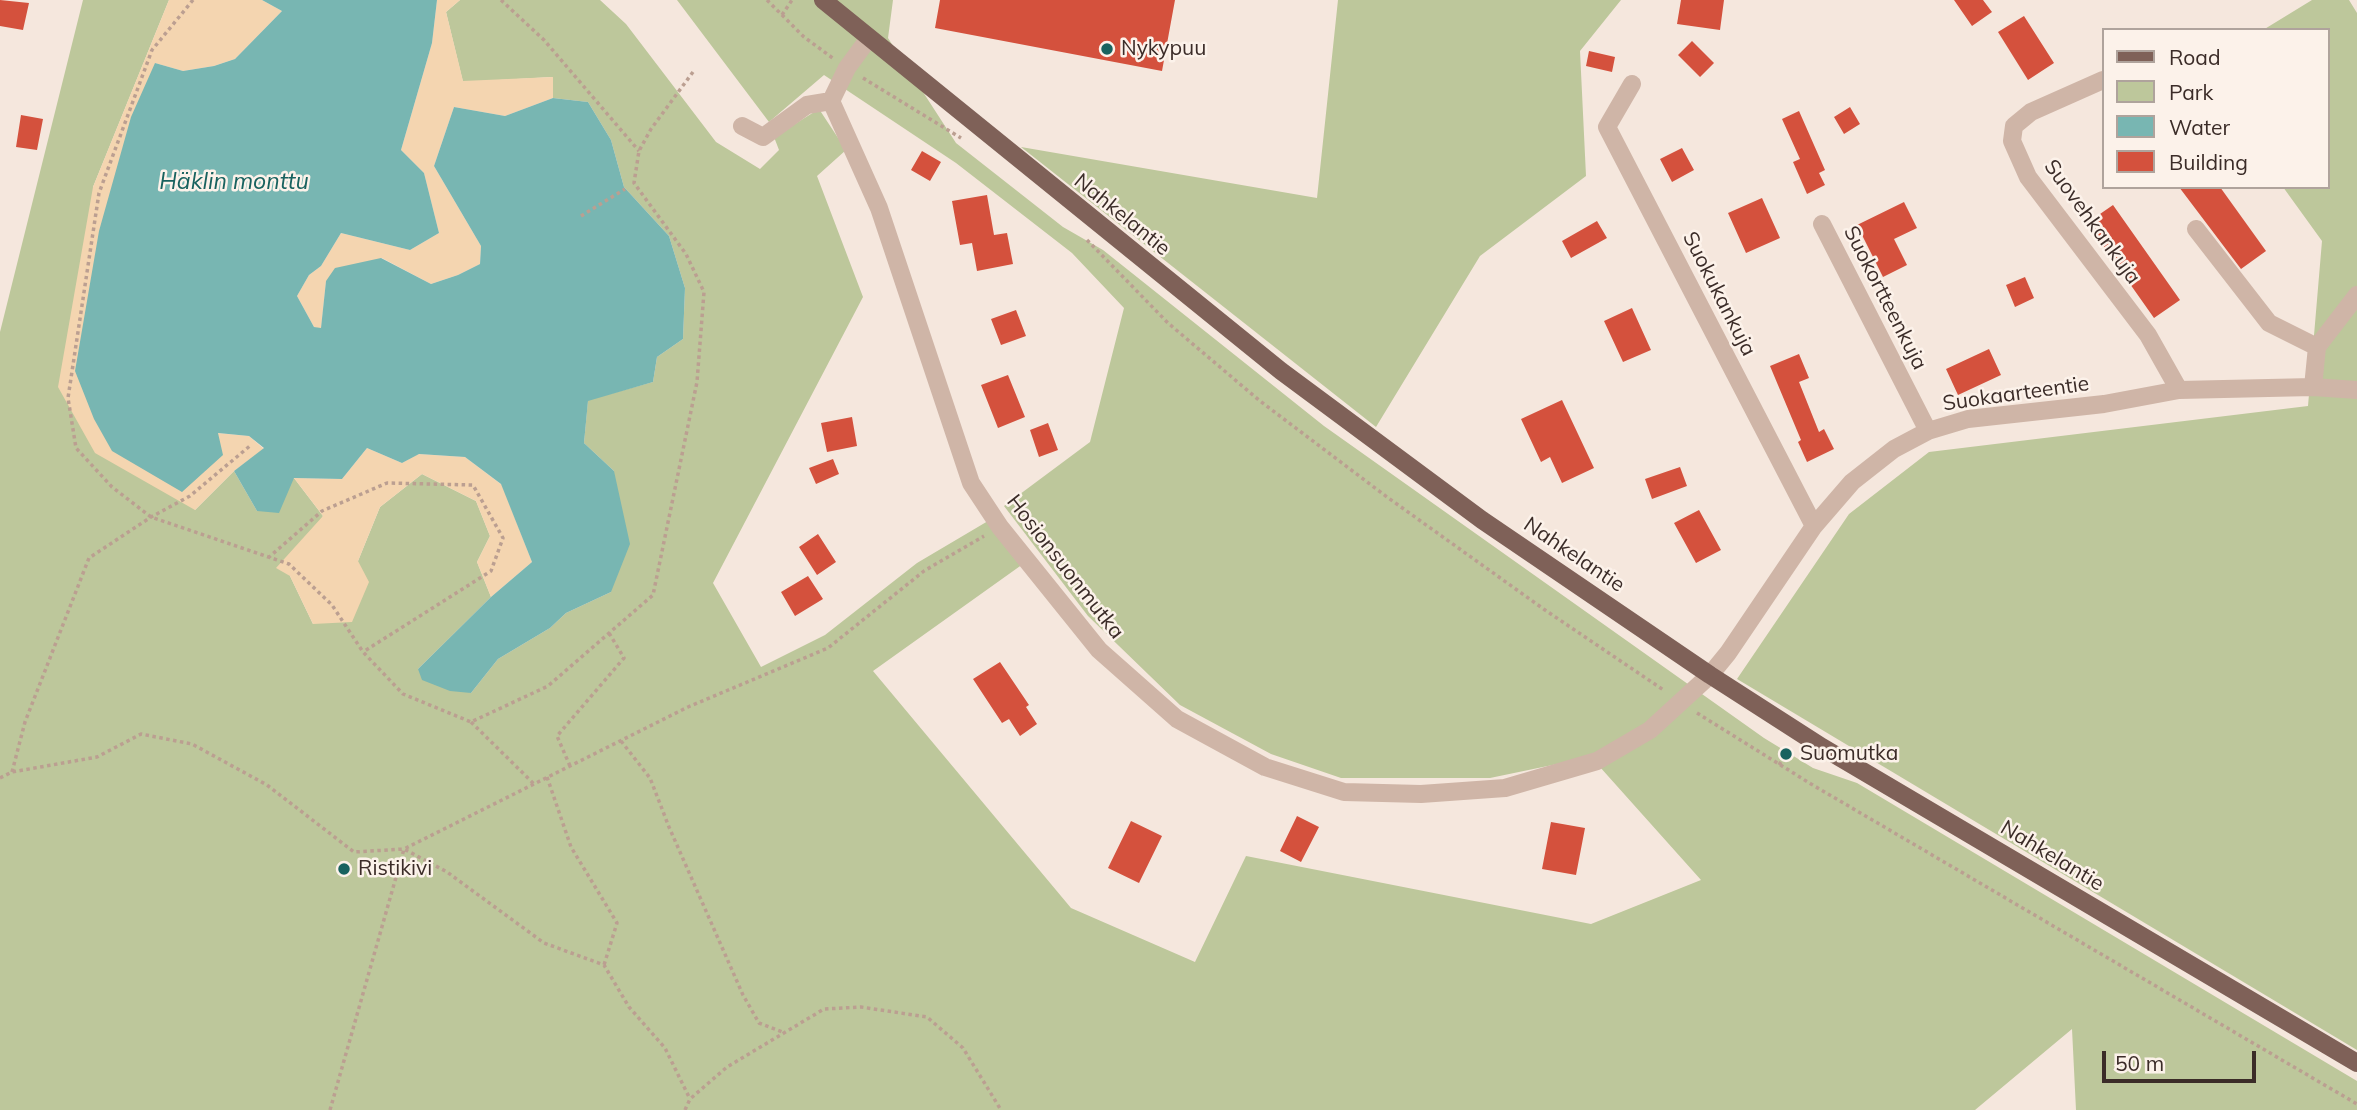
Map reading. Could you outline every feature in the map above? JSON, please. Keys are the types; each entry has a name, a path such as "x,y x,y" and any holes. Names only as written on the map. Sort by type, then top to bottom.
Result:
{"main road":[{"name":"Nahkelantie","path":"823,0 1281,371 1482,520 1710,675 1822,747 2357,1063"}],"street":[{"path":"742,126 763,136 807,105 831,101 847,68 869,38"},
{"name":"Suovehkankuja","path":"2102,80 2031,112 2014,126 2012,141 2028,177 2148,335 2179,390"},
{"name":"Suokukankuja","path":"1632,84 1607,127 1814,526"},
{"name":"Hosionsuonmutka","path":"831,101 879,208 971,483 1000,527 1099,650 1177,719 1265,766 1344,792 1421,794 1504,788 1597,761 1650,730 1710,675"},
{"name":"Suokortteenkuja","path":"1822,223 1928,431"},
{"path":"2196,229 2269,323 2316,348"},
{"path":"2313,387 2316,348 2357,295"},
{"name":"Suokaarteentie","path":"1710,675 1728,653 1814,526 1852,482 1894,449 1928,431 1968,419 2104,404 2179,390 2313,387 2357,390"}],"path":[{"path":"193,0 152,50 99,193 68,398 76,448 112,487 150,517 289,564 332,605 363,652 403,694 471,722 534,784"},
{"path":"501,0 544,40 639,151"},
{"path":"782,15 792,0"},
{"path":"471,722 548,687 653,595 697,382 704,292 686,254 634,183 639,151 651,129 693,72"},
{"path":"581,216 625,189"},
{"path":"12,772 24,722 89,558 150,517 190,496 251,445"},
{"path":"268,558 322,511 387,483 473,485 503,538 491,571 363,652"},
{"path":"0,778 12,772 97,757 141,734 192,744 267,785 354,852 404,849 688,707 828,648 924,571 1000,527"},
{"path":"570,766 558,736 624,658 609,633"},
{"path":"621,741 650,778 743,995 759,1023 785,1034"},
{"path":"1779,765 1786,754"},
{"path":"547,778 571,847 617,923 604,965"},
{"path":"404,849 447,872 544,943 604,965 629,1007 665,1048 690,1100"},
{"path":"330,1110 404,849"},
{"path":"685,1110 690,1100 727,1067 824,1009 861,1007 927,1017 963,1048 1001,1110"}],"green space":[{"path":"83,0 169,0 93,187 195,510 234,471 257,511 294,478 323,516 290,576 313,624 358,561 380,507 422,474 476,501 490,536 477,562 491,597 418,669 471,693 498,659 550,628 566,613 611,592 614,471 584,443 588,400 653,382 657,357 683,339 685,288 669,236 624,187 611,140 588,102 553,98 552,77 463,82 446,12 460,0 600,0 626,24 716,142 760,169 779,150 774,137 819,109 846,150 817,176 863,297 713,583 761,667 825,635 917,563 988,521 1023,564 873,671 1071,908 1195,962 1246,856 1591,924 1701,880 1591,757 1490,778 1341,778 1271,754 1180,705 1088,616 1004,506 1090,442 1124,308 1072,253 956,163 824,75 769,122 677,0 893,0 888,38 956,143 1063,227 1103,250 1324,426 1764,738 1813,768 1857,783 2357,1081 2357,1110 2076,1110 2072,1029 1975,1110 0,1110 0,332"},
{"path":"1338,0 1621,0 1580,51 1586,176 1480,256 1376,427 1021,147 1317,198"},
{"path":"2312,0 2349,0 2357,13 2357,1050 1737,679 1849,514 1929,452 2308,406 2322,241 2284,189 2329,189 2329,28 2266,28"}],"sand":[{"path":"169,0 262,0 282,11 235,59 183,71 155,63 217,433 249,436 264,449 234,471 195,510 95,453 58,387 93,187"},
{"path":"437,0 460,0 446,12 463,81 553,77 553,98 505,116 454,107 434,166 481,246 480,264 431,284 382,258 326,281 321,329 314,327 297,296 309,275 321,266 341,233 410,250 439,233 424,173 401,150 432,43"},
{"path":"367,448 402,463 418,454 465,457 502,485 532,562 491,597 477,562 490,536 476,501 422,474 380,507 358,561 369,582 352,622 313,624 290,576 276,568 323,516 294,478 342,479"}],"water":[{"name":"Häklin monttu","path":"262,0 437,0 432,43 401,150 424,173 439,233 410,250 341,233 321,266 309,275 297,296 314,327 321,328 326,281 335,268 381,258 431,284 480,264 481,246 434,166 454,107 505,116 553,98 588,102 611,140 624,187 669,236 685,288 683,339 657,357 653,382 588,401 584,443 614,471 630,544 611,592 566,613 550,628 498,659 471,693 450,691 422,680 418,669 491,597 532,562 501,484 465,457 419,454 402,463 367,448 342,479 294,478 279,513 257,511 234,471 264,448 249,436 218,433 223,455 182,492 112,451 94,419 75,371 99,231 131,117 155,63 183,71 235,59 282,11"}],"building":[{"path":"0,0 29,3 23,30 0,26"},
{"name":"Nykypuu","path":"940,0 1175,0 1162,71 935,28"},
{"path":"1681,0 1724,0 1720,30 1677,24"},
{"path":"1954,0 1983,0 1992,12 1972,26"},
{"path":"2024,16 2054,63 2028,80 1998,32"},
{"path":"1692,41 1714,63 1700,77 1678,55"},
{"path":"1589,51 1615,57 1612,72 1586,66"},
{"path":"1850,107 1860,124 1844,134 1834,117"},
{"path":"1799,111 1825,170 1819,173 1825,185 1807,194 1793,162 1800,159 1782,119"},
{"path":"21,115 43,119 37,150 16,147"},
{"path":"1682,148 1694,170 1672,182 1660,159"},
{"path":"922,151 941,162 930,181 911,170"},
{"path":"2181,189 2221,189 2266,251 2241,269"},
{"path":"987,195 994,235 1007,233 1013,264 977,271 972,243 960,245 952,201"},
{"path":"1762,198 1780,238 1746,253 1728,213"},
{"path":"1904,202 1917,228 1894,239 1907,265 1883,277 1857,225"},
{"path":"2113,205 2180,300 2154,318 2087,223"},
{"path":"1597,221 1607,238 1571,258 1562,241"},
{"path":"2025,277 2034,298 2015,307 2006,285"},
{"path":"1632,308 1651,350 1623,362 1604,321"},
{"path":"1016,310 1026,336 1001,345 991,319"},
{"path":"1989,349 2001,375 1958,395 1946,369"},
{"path":"1799,354 1809,378 1799,382 1819,432 1824,429 1834,449 1807,462 1798,442 1801,440 1770,366"},
{"path":"1008,375 1025,417 998,428 981,385"},
{"path":"1562,400 1594,468 1562,483 1550,457 1541,462 1521,419"},
{"path":"852,417 857,446 827,452 821,423"},
{"path":"1048,423 1058,450 1039,457 1030,430"},
{"path":"833,459 839,474 816,484 809,468"},
{"path":"1680,467 1687,486 1652,499 1645,479"},
{"path":"1699,510 1721,550 1696,563 1674,523"},
{"path":"818,534 836,562 817,575 799,547"},
{"path":"808,576 823,599 795,616 781,592"},
{"path":"1000,662 1029,705 1026,707 1037,724 1020,736 1009,719 1002,723 973,679"},
{"path":"1297,816 1319,827 1301,862 1280,851"},
{"path":"1131,821 1162,836 1139,883 1108,868"},
{"path":"1551,822 1585,828 1576,875 1542,869"}],"place":[{"name":"Nykypuu","path":"1107,49"},
{"name":"Suomutka","path":"1786,754"},
{"name":"Ristikivi","path":"344,869"}]}
